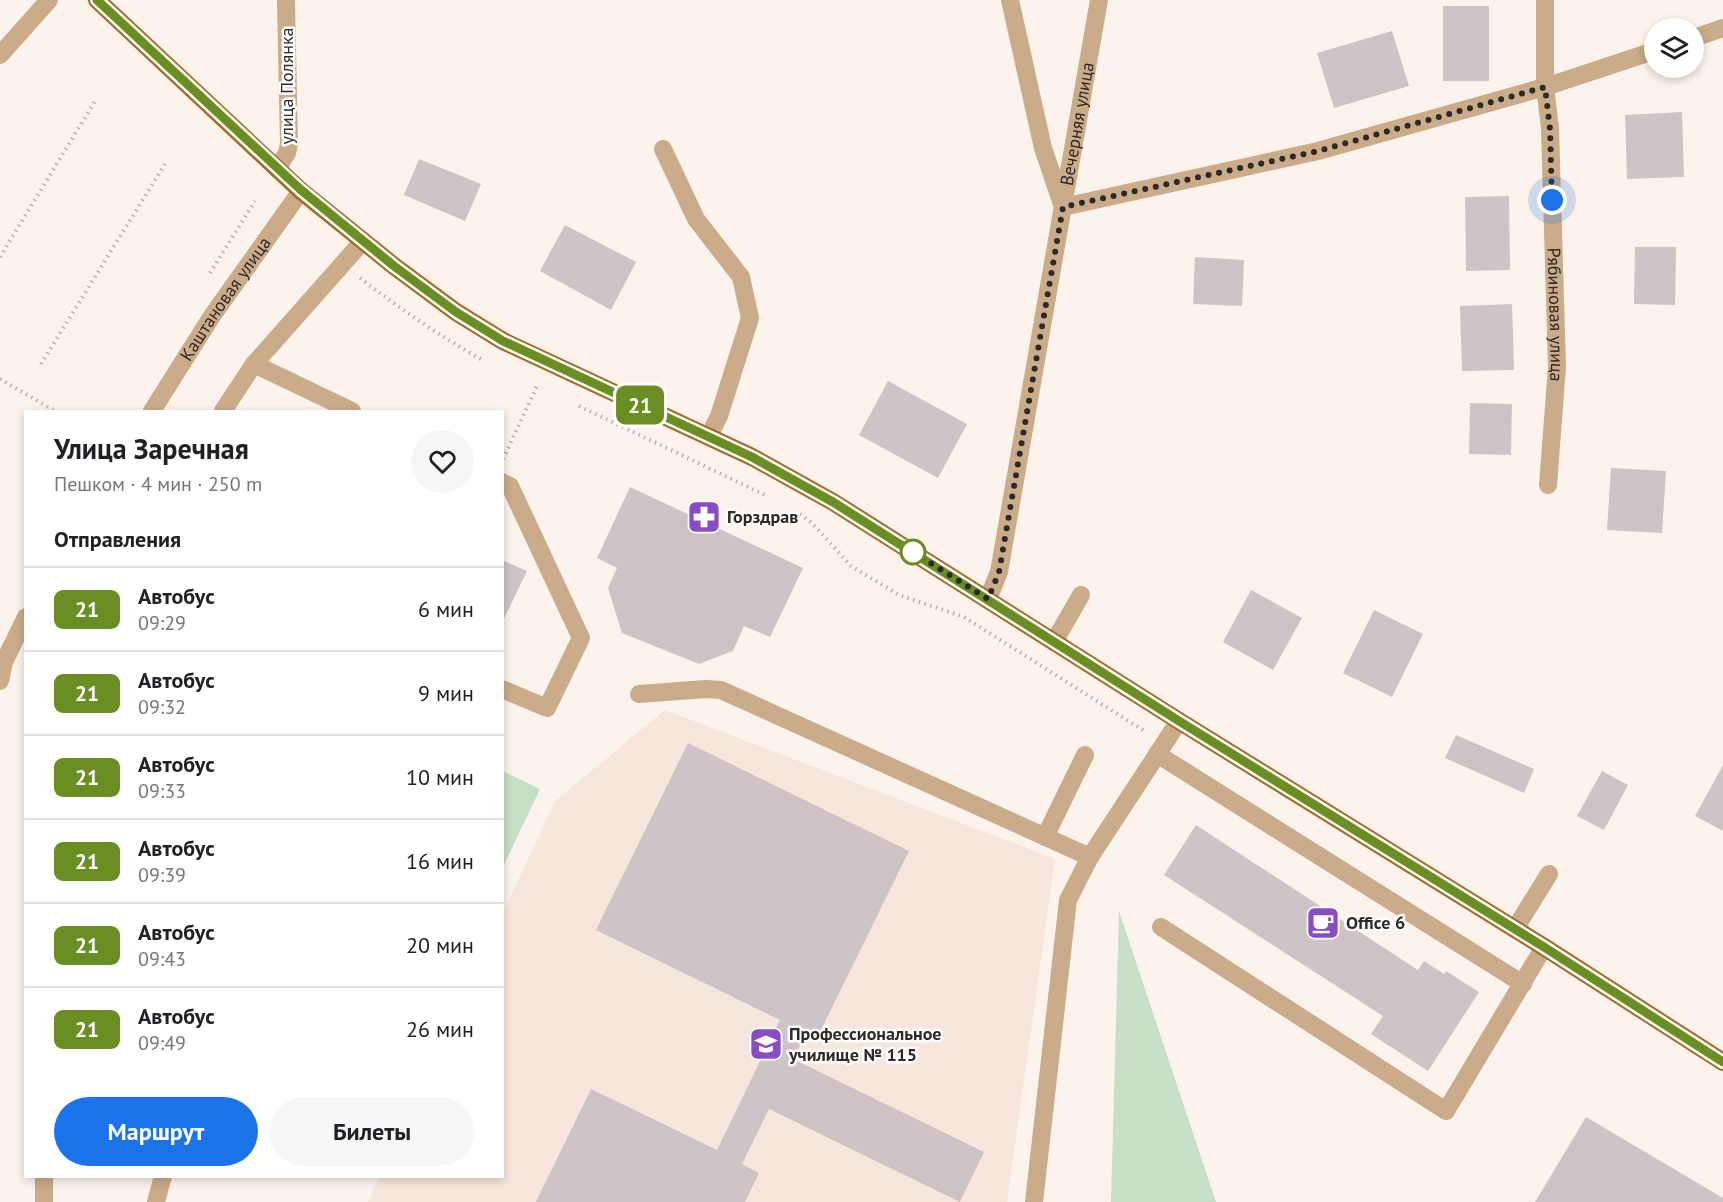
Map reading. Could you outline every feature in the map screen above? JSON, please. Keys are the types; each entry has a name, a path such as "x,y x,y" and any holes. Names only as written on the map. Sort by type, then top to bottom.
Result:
{"main road":[{"path":"97,0 301,190 429,292 503,341 709,436 825,497 1179,721 1544,947 1723,1062"}],"street":[{"path":"0,55 49,0"},
{"name":"улица Полянка","path":"277,169 287,153 289,144 286,0"},
{"path":"1010,0 1044,148 1063,207 1318,151 1545,87 1644,54"},
{"name":"Вечерняя улица","path":"988,599 999,572 1100,0"},
{"name":"Рябиновая улица","path":"1545,0 1545,87 1550,129 1557,367 1548,485"},
{"path":"1704,35 1723,28"},
{"path":"663,149 696,219 741,277 750,318 719,416 709,436"},
{"name":"Каштановая улица","path":"153,410 212,316 301,190"},
{"path":"224,410 254,364 363,241"},
{"path":"254,364 350,410"},
{"path":"504,483 510,486 581,638 547,708 504,690"},
{"path":"1054,642 1081,595"},
{"path":"0,681 4,662 24,621"},
{"path":"639,694 721,690 1090,856"},
{"path":"1034,1202 1068,900 1090,856 1179,721"},
{"path":"1161,749 1523,984"},
{"path":"1045,837 1085,755"},
{"path":"1515,929 1549,874"},
{"path":"1161,927 1446,1111 1544,947"},
{"path":"44,1178 44,1202"},
{"path":"156,1202 162,1178"}],"path":[{"path":"0,257 95,101"},
{"path":"41,364 165,164"},
{"path":"342,265 428,328 489,363"},
{"path":"0,379 25,391 54,410"},
{"path":"527,382 547,391"},
{"path":"504,456 537,386"},
{"path":"577,405 771,498"},
{"path":"798,513 812,523 851,566 899,595 964,617 1161,749"}],"shaded area":[{"name":"Профессиональное училище № 115","path":"665,710 1055,859 1007,1202 368,1202 379,1178 504,1178 504,911 555,801"}],"green space":[{"path":"504,771 540,789 504,865"},
{"path":"1119,911 1216,1202 1111,1202"}],"building":[{"path":"1443,6 1489,6 1489,81 1443,81"},
{"path":"1392,31 1409,86 1334,108 1317,53"},
{"path":"1682,112 1684,177 1627,179 1625,115"},
{"path":"419,159 481,184 465,221 404,195"},
{"path":"1509,196 1510,270 1466,271 1465,197"},
{"path":"565,225 636,262 611,310 540,271"},
{"path":"1635,247 1676,247 1675,305 1634,304"},
{"path":"1195,257 1244,260 1242,306 1193,304"},
{"path":"1512,304 1514,370 1462,371 1460,306"},
{"path":"888,381 967,424 938,478 859,435"},
{"path":"1470,403 1512,404 1511,455 1469,454"},
{"path":"1611,468 1666,471 1662,533 1607,530"},
{"path":"630,487 803,568 770,637 744,626 733,651 699,664 622,633 608,588 617,568 597,558"},
{"path":"504,561 527,571 504,619"},
{"path":"1251,590 1302,618 1273,670 1223,642"},
{"path":"1374,610 1423,634 1392,697 1343,673"},
{"path":"1456,735 1534,769 1524,793 1445,758"},
{"path":"688,743 909,851 817,1038 806,1033 793,1059 984,1152 960,1202 769,1109 742,1164 759,1173 745,1202 536,1202 591,1089 717,1150 780,1020 596,930"},
{"path":"1723,765 1723,831 1695,816"},
{"path":"1602,771 1628,785 1604,830 1577,816"},
{"path":"1196,825 1418,970 1424,961 1444,974 1446,971 1479,992 1428,1071 1371,1034 1383,1016 1164,875"},
{"path":"1586,1117 1723,1198 1723,1202 1535,1202"}],"bus line":[{"name":"21","path":"97,0 301,190 394,266 456,312 538,359 709,436 791,477 1544,947 1723,1062"}],"place":[{"name":"Горздрав","path":"704,517"},
{"name":"Office 6","path":"1323,923"},
{"name":"Профессиональное училище № 115","path":"766,1044"}],"route":[{"path":"913,552 988,599 997,581 1063,207 1318,151 1545,87 1550,129 1552,200"}]}
